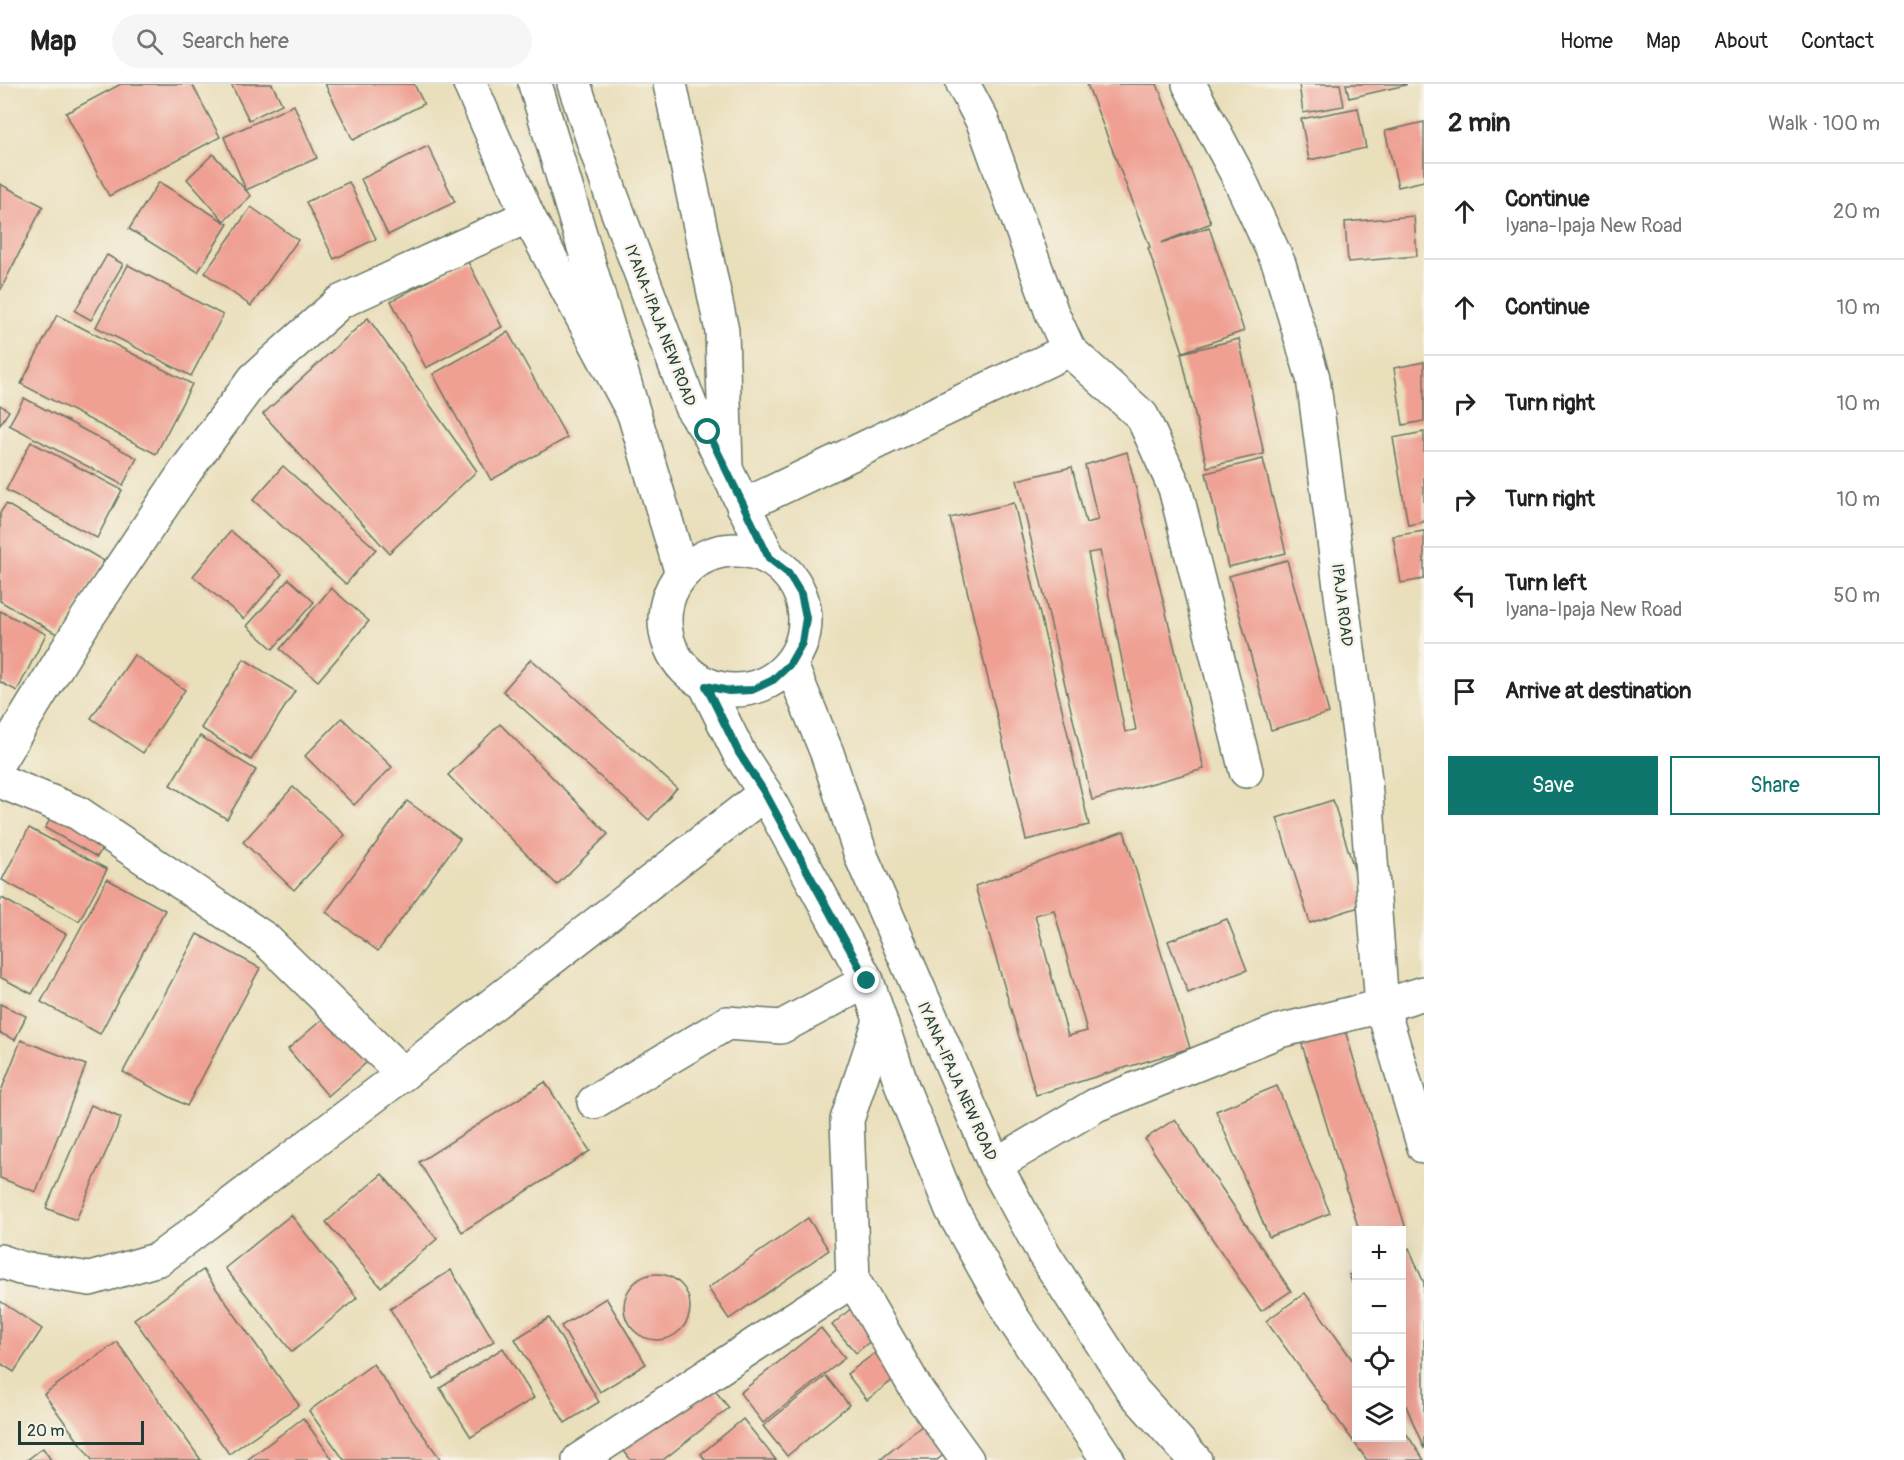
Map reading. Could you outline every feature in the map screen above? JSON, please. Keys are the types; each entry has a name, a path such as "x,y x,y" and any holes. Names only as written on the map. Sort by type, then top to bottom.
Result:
{"main road":[{"path":"470,84 528,216 633,412"},
{"path":"535,84 682,574"},
{"name":"IYANA-IPAJA NEW ROAD","path":"574,84 610,194 691,407 708,432 769,558"},
{"path":"670,84 722,331 726,469"},
{"path":"963,84 983,122 1052,313 1069,350 1142,416 1175,488 1246,771"},
{"name":"IPAJA ROAD","path":"1189,84 1238,176 1279,264 1313,378 1365,780 1382,1006 1424,1147"},
{"path":"0,759 89,614 187,469 254,379 340,302 528,216"},
{"path":"743,506 1069,350"},
{"path":"739,549 769,558 788,573 801,594 806,618 802,643 790,664 773,680 752,690 729,691 706,686 684,670 670,649 664,623 668,597 682,574 693,563 707,555 739,549"},
{"name":"IYANA-IPAJA NEW ROAD","path":"790,664 826,753 862,858 994,1165 1044,1254 1133,1391 1195,1460"},
{"path":"706,686 739,753 765,793 867,981 903,1089 952,1210 1012,1317 1108,1460"},
{"path":"0,781 78,813 265,939 402,1074"},
{"path":"0,1261 20,1268 90,1279 159,1259 765,793"},
{"path":"594,1102 728,1023 781,1027 867,981"},
{"path":"994,1165 1106,1101 1280,1031 1382,1006 1424,993"},
{"path":"880,1021 846,1120 853,1280 918,1392 967,1460"},
{"path":"579,1460 853,1280"}],"building":[{"path":"121,84 192,84 220,137 109,196 66,113"},
{"path":"231,84 272,84 282,104 249,120"},
{"path":"325,84 414,84 424,104 353,140"},
{"path":"1087,84 1157,84 1211,223 1161,243 1209,227 1244,331 1183,352 1148,248 1150,247"},
{"path":"1299,84 1340,84 1344,106 1303,113"},
{"path":"1346,84 1406,84 1406,85 1349,98"},
{"path":"294,105 317,158 246,190 224,137"},
{"path":"1358,108 1366,148 1309,160 1301,119"},
{"path":"1424,122 1424,181 1398,187 1385,131"},
{"path":"428,146 455,202 388,235 361,179"},
{"path":"213,154 251,196 224,221 187,179"},
{"path":"159,182 228,224 198,272 129,229"},
{"path":"349,182 376,239 334,259 306,202"},
{"path":"0,184 43,206 0,291"},
{"path":"251,207 298,240 251,306 205,273"},
{"path":"1414,216 1417,256 1348,262 1345,222"},
{"path":"107,255 123,264 91,320 75,311"},
{"path":"467,260 502,327 426,368 391,301"},
{"path":"128,265 223,315 191,376 96,327"},
{"path":"57,315 192,384 156,454 21,384"},
{"path":"368,318 477,471 389,553 263,414"},
{"path":"508,332 567,438 491,480 433,374"},
{"path":"1239,339 1264,454 1207,467 1181,353"},
{"path":"1424,362 1424,421 1403,425 1394,368"},
{"path":"24,398 137,458 123,485 9,425"},
{"path":"0,405 9,411 0,425"},
{"path":"1424,432 1424,522 1408,525 1393,438"},
{"path":"31,442 122,490 97,538 6,490"},
{"path":"1127,452 1204,769 1092,800 1017,480 1072,467 1086,523 1098,520 1085,465","holes":["1100,551 1136,730 1125,732 1088,553"]},
{"path":"1263,459 1286,553 1228,567 1206,473"},
{"path":"283,466 376,549 346,584 253,500"},
{"path":"1014,503 1089,825 1026,840 950,518"},
{"path":"6,504 104,561 60,636 0,601 0,513"},
{"path":"231,531 282,574 244,619 193,576"},
{"path":"1424,531 1424,579 1401,583 1393,536"},
{"path":"1287,560 1329,713 1271,730 1229,576"},
{"path":"289,579 314,602 273,649 247,626"},
{"path":"331,588 369,621 318,681 280,649"},
{"path":"0,611 46,634 17,691 0,682"},
{"path":"134,655 185,690 143,753 91,718"},
{"path":"244,659 295,691 251,760 201,728"},
{"path":"531,659 677,788 649,820 503,691"},
{"path":"342,718 392,767 354,805 305,756"},
{"path":"500,724 608,834 557,885 448,775"},
{"path":"200,736 256,770 227,819 170,785"},
{"path":"293,787 345,835 294,890 243,842"},
{"path":"1333,800 1365,905 1310,923 1277,818"},
{"path":"407,801 460,839 378,951 326,912"},
{"path":"55,811 107,840 97,857 45,828"},
{"path":"29,828 107,869 79,921 2,880"},
{"path":"1124,831 1190,1048 1036,1095 975,886","holes":["1054,910 1087,1031 1068,1036 1035,915"]},
{"path":"107,879 165,910 100,1034 41,1002"},
{"path":"2,898 66,934 32,994 0,977 0,902"},
{"path":"1227,919 1247,970 1188,993 1168,941"},
{"path":"197,934 260,968 187,1106 123,1072"},
{"path":"0,1004 26,1016 15,1040 0,1033"},
{"path":"333,1010 373,1057 328,1096 288,1049"},
{"path":"1343,1024 1405,1226 1358,1226 1300,1038"},
{"path":"21,1040 86,1065 36,1192 0,1178 0,1094"},
{"path":"545,1082 590,1151 462,1232 419,1162"},
{"path":"1277,1086 1330,1213 1269,1237 1216,1111"},
{"path":"91,1105 121,1118 76,1220 46,1208"},
{"path":"1175,1119 1291,1291 1261,1311 1145,1139"},
{"path":"382,1174 437,1239 381,1287 326,1222"},
{"path":"291,1215 357,1298 292,1352 225,1268"},
{"path":"808,1218 829,1250 729,1319 708,1288"},
{"path":"1409,1248 1424,1283 1424,1449 1406,1406 1406,1250"},
{"path":"203,1270 299,1405 229,1454 134,1319"},
{"path":"451,1270 494,1341 434,1379 390,1309"},
{"path":"657,1274 669,1277 680,1284 687,1295 690,1307 687,1319 680,1330 669,1337 657,1340 645,1337 634,1330 627,1319 624,1307 627,1295 634,1284 645,1277"},
{"path":"1305,1293 1352,1359 1352,1439 1266,1321"},
{"path":"606,1298 646,1364 600,1392 561,1326"},
{"path":"0,1301 42,1329 14,1372 0,1363"},
{"path":"855,1305 880,1333 856,1353 832,1325"},
{"path":"549,1318 599,1402 565,1423 515,1339"},
{"path":"821,1328 845,1358 763,1423 740,1393"},
{"path":"117,1342 201,1460 92,1460 44,1394"},
{"path":"503,1348 534,1398 471,1437 440,1388"},
{"path":"875,1353 894,1379 867,1400 847,1374"},
{"path":"373,1364 441,1460 344,1460 309,1411"},
{"path":"826,1376 849,1405 787,1456 763,1426"},
{"path":"705,1378 729,1408 663,1460 631,1460 620,1446"},
{"path":"303,1418 333,1460 247,1460"},
{"path":"743,1419 776,1460 705,1460 701,1454"},
{"path":"924,1424 947,1452 937,1460 880,1460"},
{"path":"1406,1433 1424,1460 1367,1460 1354,1442 1406,1442"},
{"path":"43,1448 51,1460 27,1460"}],"route":[{"path":"708,432 769,558 788,573 801,594 806,618 802,643 790,664 773,680 752,690 729,691 706,686 739,753 765,793 867,981"}]}
